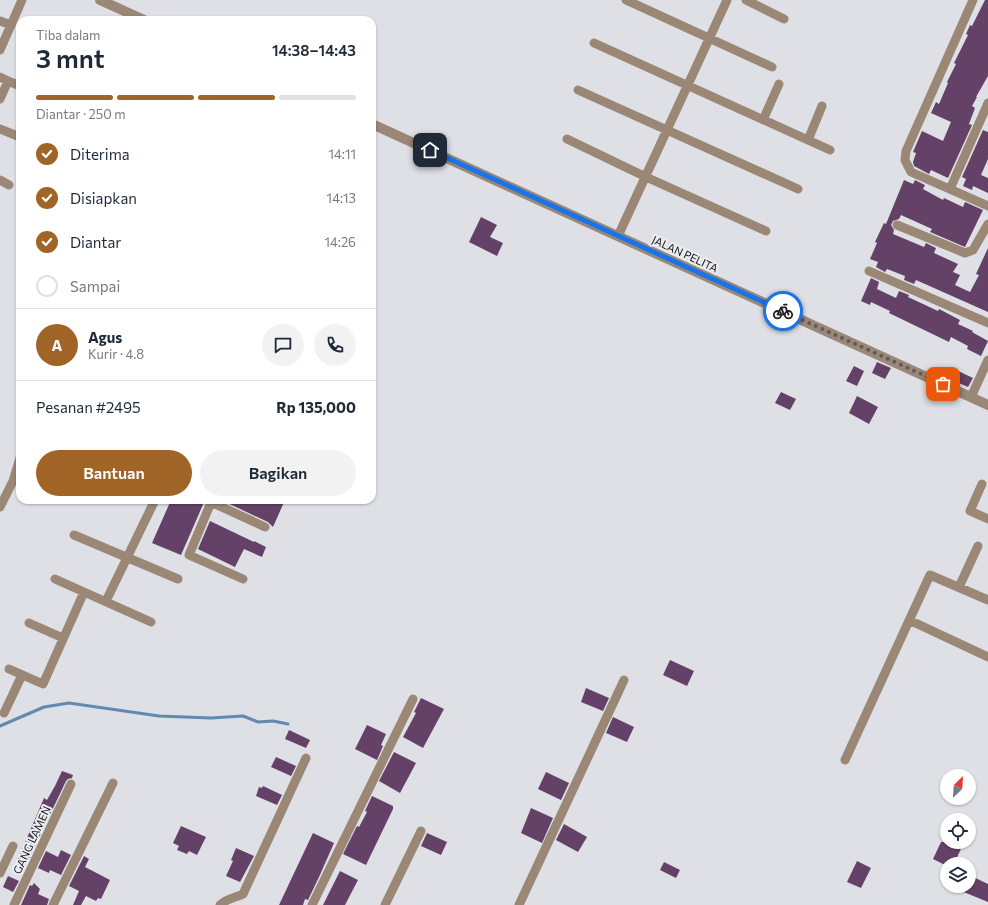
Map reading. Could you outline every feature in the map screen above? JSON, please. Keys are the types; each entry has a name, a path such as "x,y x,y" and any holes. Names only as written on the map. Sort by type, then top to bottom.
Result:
{"street":[{"path":"0,50 22,0"},
{"path":"100,0 135,16"},
{"path":"626,0 772,67"},
{"path":"618,236 727,0"},
{"path":"746,0 784,19"},
{"path":"973,0 905,156 906,164 911,172 988,206"},
{"path":"0,20 11,25"},
{"path":"594,43 830,150"},
{"path":"0,99 4,79 16,84"},
{"path":"763,120 779,84"},
{"path":"578,90 798,189"},
{"path":"950,189 988,103"},
{"path":"808,140 822,106"},
{"name":"JALAN PELITA","path":"376,126 988,405"},
{"path":"0,129 16,136"},
{"path":"567,139 766,231"},
{"path":"0,180 9,185"},
{"path":"897,225 965,253 973,250 988,224"},
{"path":"869,271 988,323"},
{"path":"971,397 988,360"},
{"path":"0,508 16,471"},
{"path":"982,484 970,511 988,519"},
{"path":"106,601 153,504"},
{"path":"211,504 189,555 243,579"},
{"path":"218,504 265,527"},
{"path":"74,534 178,579"},
{"path":"959,587 978,546"},
{"path":"845,760 930,575 988,600"},
{"path":"55,579 151,622"},
{"path":"9,669 43,684 84,592"},
{"path":"909,620 988,657"},
{"path":"29,623 63,638"},
{"path":"4,712 22,675"},
{"path":"519,905 624,680"},
{"path":"312,905 413,699"},
{"path":"220,905 227,900 243,894 306,758"},
{"path":"53,905 113,783"},
{"name":"GANG LAMEN","path":"14,905 71,784"},
{"path":"385,905 421,831"},
{"path":"0,873 13,846"}],"building":[{"path":"985,0 988,0 988,76 972,106 975,108 969,124 972,125 948,178 931,170 929,174 914,166 913,162 916,153 913,152 922,131 943,141 951,122 931,113 936,102 939,104 948,83 947,82 956,64 954,63 968,35 966,34 970,25 972,26"},
{"path":"983,130 988,132 988,159 981,175 988,178 988,193 973,186 972,190 963,186 966,179 962,177"},
{"path":"904,180 913,184 915,180 925,185 923,189 943,200 944,198 963,207 965,202 983,210 965,247 930,232 932,229 901,215 899,219 893,221 891,225 894,230 893,234 924,247 926,243 936,248 934,253 958,264 953,272 960,275 955,285 970,292 979,275 976,274 988,248 988,312 916,280 914,284 904,280 905,276 887,269 885,272 876,267 878,262 870,259 877,243 875,242 884,223 886,224"},
{"path":"481,217 497,225 490,237 503,243 497,256 469,242"},
{"path":"871,278 879,282 877,289 896,298 899,291 909,295 908,297 938,311 939,309 960,320 958,324 973,331 972,332 988,341 981,356 967,349 968,346 951,337 949,342 889,313 890,311 871,302 870,305 861,301"},
{"path":"877,362 891,368 885,379 872,373"},
{"path":"854,366 864,371 857,386 846,381"},
{"path":"956,370 973,378 968,387 952,380"},
{"path":"781,392 796,399 790,410 775,403"},
{"path":"857,396 878,407 869,424 849,413"},
{"path":"169,504 203,504 181,555 152,543"},
{"path":"230,504 283,504 273,527 268,522"},
{"path":"210,521 266,547 262,557 244,549 235,567 198,549"},
{"path":"670,660 694,671 687,686 663,675"},
{"path":"586,688 609,698 603,711 581,702"},
{"path":"421,698 444,709 423,748 403,737 416,713 414,712"},
{"path":"613,717 634,727 627,742 606,733"},
{"path":"367,725 386,734 377,760 355,749"},
{"path":"289,730 310,740 306,748 285,739"},
{"path":"394,752 416,763 400,793 379,781"},
{"path":"276,757 296,766 291,776 271,767"},
{"path":"62,771 73,775 72,778 66,781 27,863 18,859 44,798 47,800"},
{"path":"546,772 569,783 561,800 538,789"},
{"path":"263,786 282,795 277,805 256,796 259,787 262,788"},
{"path":"372,796 393,806 393,809 366,865 343,854 357,826 359,827 367,812 365,811"},
{"path":"531,808 553,818 542,843 521,833"},
{"path":"564,824 587,837 578,852 556,840"},
{"path":"181,826 206,837 197,855 189,851 187,854 177,850 179,846 173,843"},
{"path":"313,833 334,843 319,877 308,900 305,899 303,905 279,905"},
{"path":"427,833 447,842 441,855 421,846"},
{"path":"940,844 940,849 961,849 957,857 940,857 940,862 933,859"},
{"path":"236,848 254,856 240,882 226,876 233,861 231,860"},
{"path":"61,850 71,855 61,875 50,870 49,873 38,868 46,851 58,857"},
{"path":"84,856 89,859 85,867 110,880 101,899 98,898 96,901 86,896 81,905 73,905 79,891 69,886"},
{"path":"857,861 871,868 861,888 847,882"},
{"path":"664,862 680,870 676,878 660,870"},
{"path":"340,871 358,880 345,905 323,905"},
{"path":"8,876 19,881 13,892 3,887"},
{"path":"976,878 988,884 988,902 966,893 976,893"},
{"path":"34,883 40,889 38,894 49,899 47,905 21,905 30,885 32,886"}],"waterway":[{"path":"0,726 44,707 69,703 159,716 211,718 243,716 258,722 273,721 288,724"}],"way so far":[{"path":"783,311 943,384"}],"route":[{"path":"430,150 783,311"}]}
